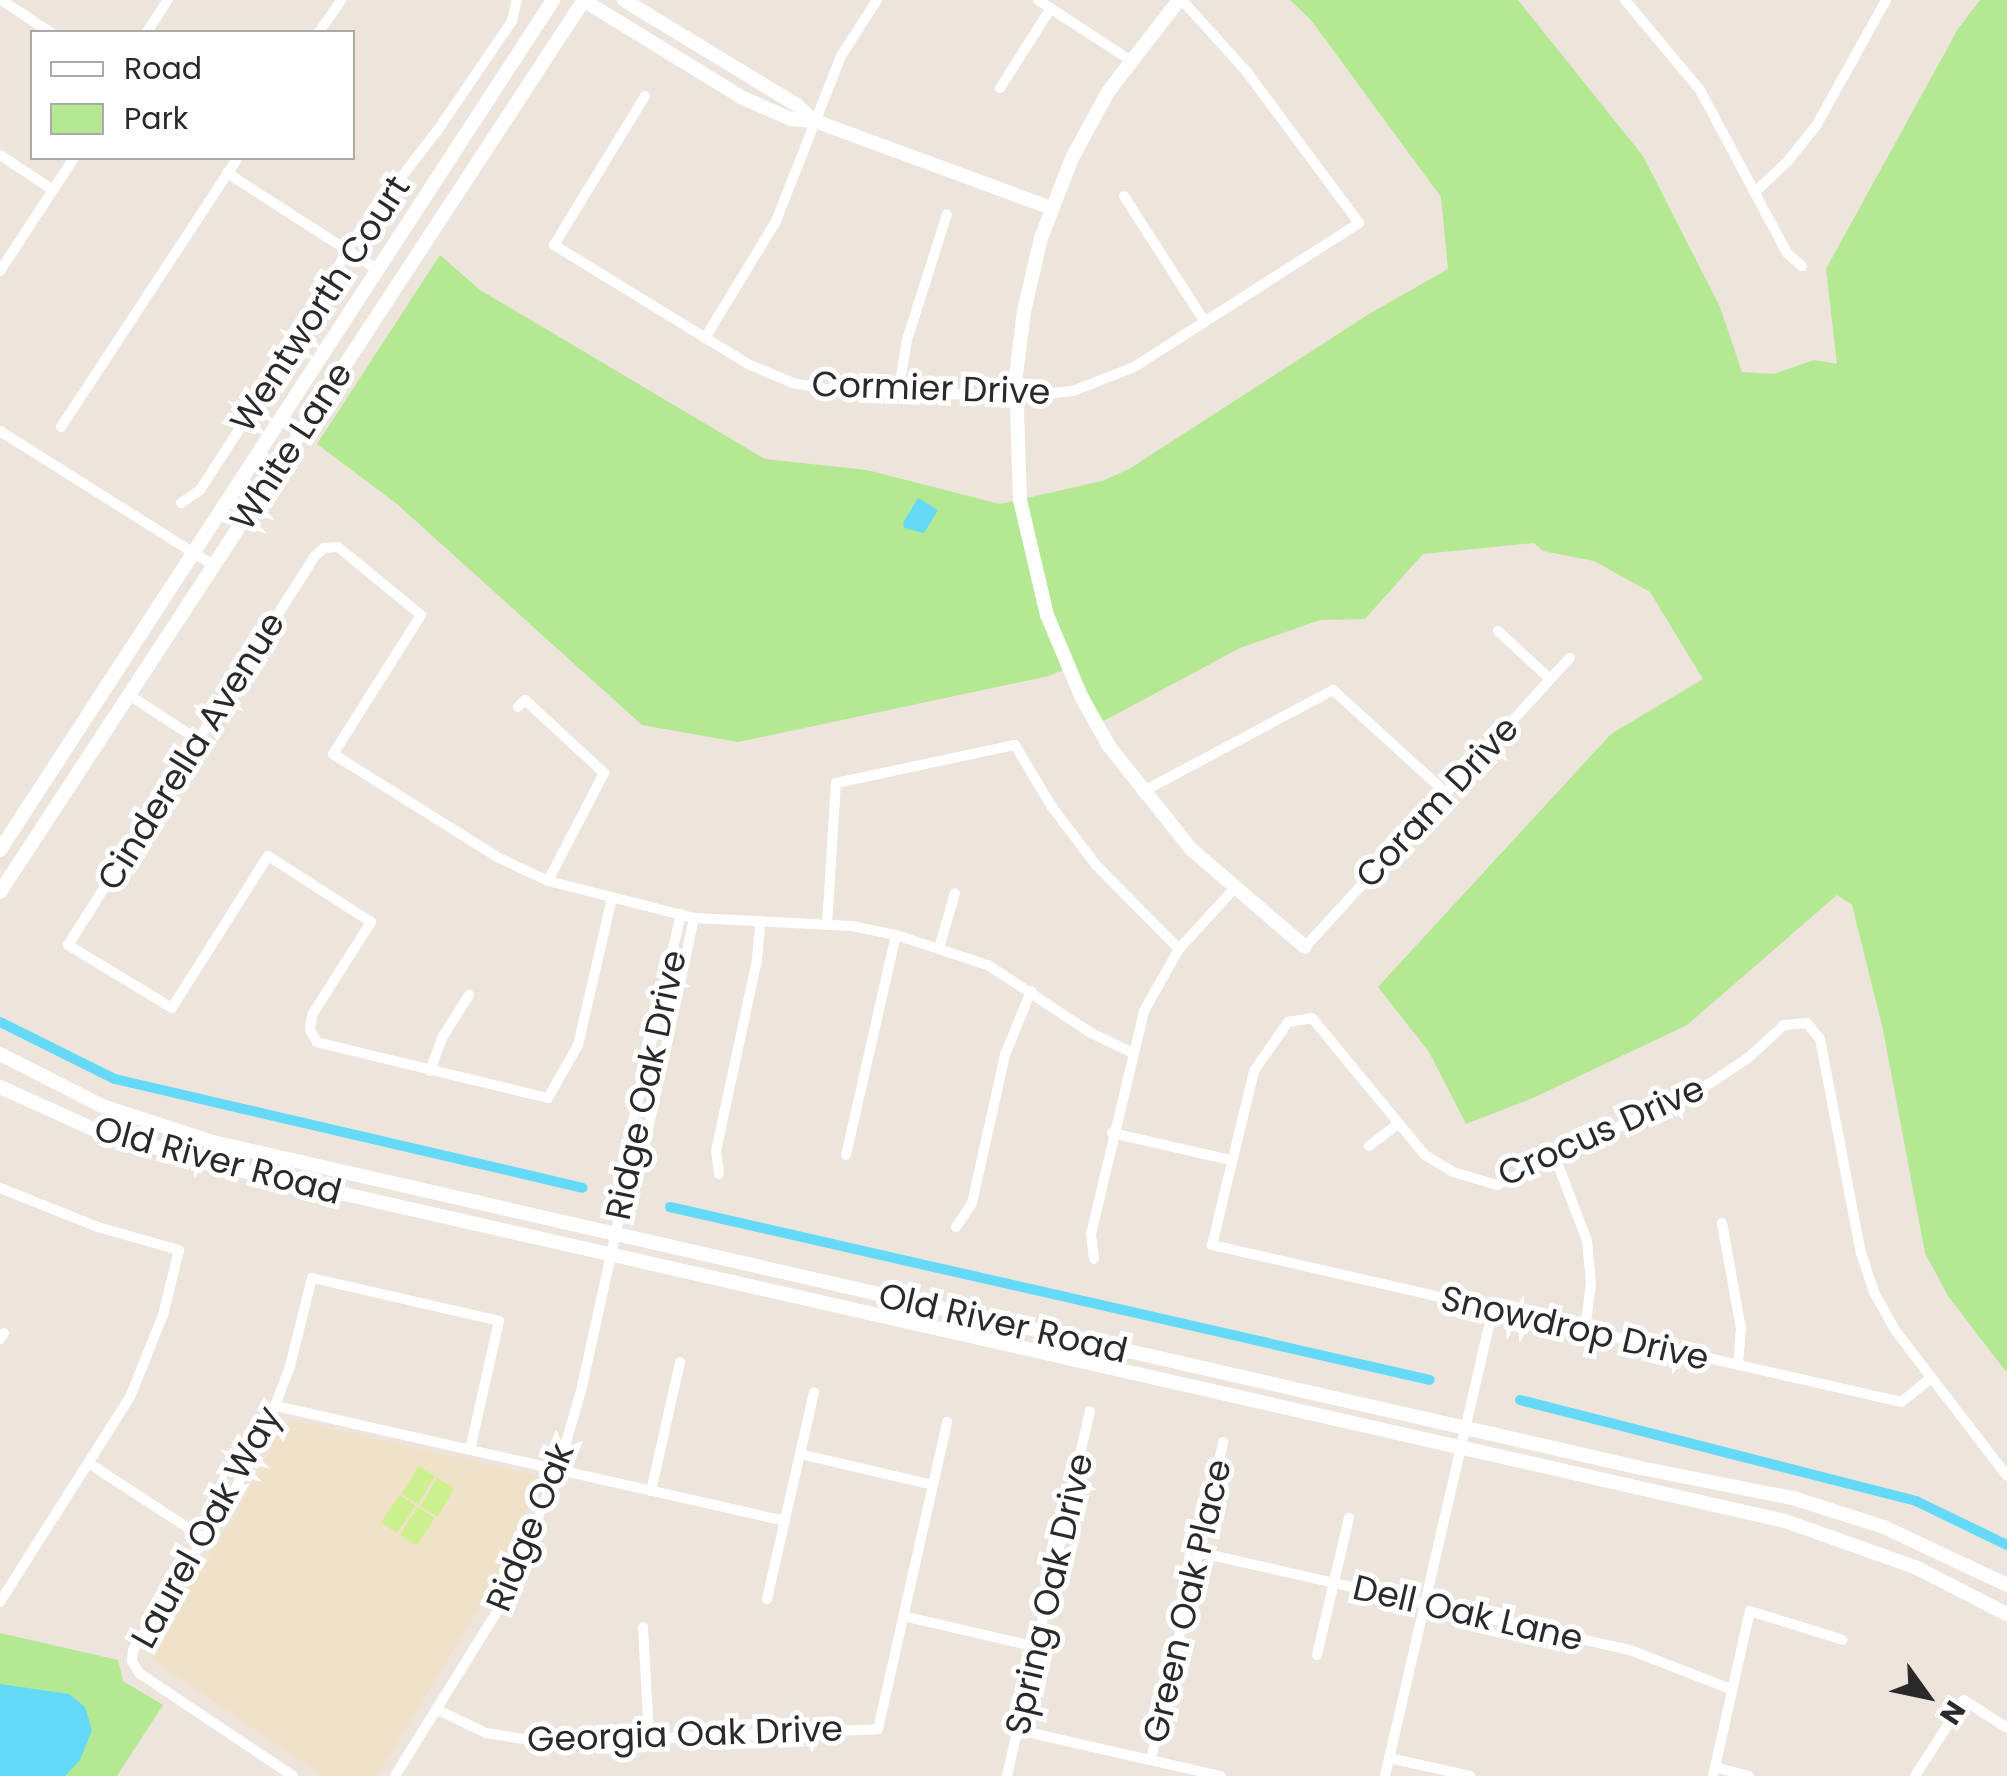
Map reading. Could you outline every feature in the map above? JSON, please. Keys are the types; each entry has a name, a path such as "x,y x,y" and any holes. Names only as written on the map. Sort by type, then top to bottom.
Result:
{"main road":[{"name":"White Lane","path":"0,850 553,0"},
{"name":"White Lane","path":"0,892 583,0"},
{"path":"583,0 712,82 791,119 815,121 1052,208"},
{"path":"624,0 798,106 815,121"},
{"path":"1180,0 1130,60 1084,134 1052,208 1024,311 1015,396 1020,500 1047,614 1090,713 1141,792 1190,848 1305,946"},
{"path":"348,359 349,342 384,284 378,270"},
{"path":"42,827 44,813 66,776 60,758"},
{"name":"Old River Road","path":"0,1054 102,1106 172,1130 1808,1503 1884,1526 2007,1585"},
{"name":"Old River Road","path":"0,1087 91,1128 164,1152 1462,1445 1829,1534 1916,1567 2007,1614"}],"street":[{"path":"2,0 47,30"},
{"path":"148,30 168,0"},
{"path":"321,30 341,0"},
{"name":"Wentworth Court","path":"181,503 200,490 210,475 277,371 346,250 459,100 512,21 516,0"},
{"path":"705,338 776,221 841,56 876,0"},
{"path":"1038,0 1130,60"},
{"name":"Cormier Drive","path":"646,96 554,245 750,365 793,383 838,391 1050,395 1103,382 1358,224 1247,72 1180,0"},
{"path":"1755,192 1809,135 1886,0"},
{"path":"1627,1 1700,90 1787,253 1802,266"},
{"path":"1000,88 1051,8"},
{"path":"0,155 53,190"},
{"path":"0,272 73,160"},
{"path":"62,428 237,160"},
{"path":"228,173 378,270"},
{"path":"1124,196 1205,322"},
{"path":"898,393 907,340 947,214"},
{"path":"0,431 213,565"},
{"name":"Cinderella Avenue","path":"430,1071 324,1047 310,1030 313,1012 371,922 268,856 172,1008 68,945 314,557 331,546 346,549 422,614 333,754 497,857 548,881"},
{"path":"1498,631 1550,679"},
{"name":"Coram Drive","path":"1305,946 1570,658"},
{"path":"1141,792 1334,690 1446,793"},
{"path":"129,695 198,740"},
{"path":"518,707 525,700 604,773 548,881 694,918 826,924 896,935 988,965 1091,1033 1131,1052"},
{"path":"826,924 836,783 1014,745 1084,851 1179,949"},
{"path":"1094,1258 1091,1234 1131,1052 1144,1011 1179,949 1234,888"},
{"path":"939,948 955,893"},
{"path":"469,995 442,1038 430,1071 548,1098 578,1045 612,898"},
{"name":"Ridge Oak Drive","path":"608,1254 633,1154 630,1140 681,914"},
{"name":"Ridge Oak Drive","path":"633,1154 645,1143 694,918"},
{"path":"719,1174 716,1151 757,959 760,922"},
{"path":"846,1155 896,935"},
{"path":"956,1228 972,1203 1011,1034 1030,991"},
{"name":"Crocus Drive","path":"1231,1160 1254,1071 1288,1022 1304,1016 1319,1023 1398,1124 1438,1164 1496,1185 1720,1077 1791,1022 1807,1023 1820,1040 1866,1273 1895,1330 1931,1378"},
{"path":"1369,1146 1398,1124"},
{"path":"1112,1133 1231,1160"},
{"path":"1555,1157 1587,1241 1590,1283 1585,1330"},
{"name":"Snowdrop Drive","path":"1231,1160 1212,1245 1901,1402 1931,1378"},
{"path":"0,1188 98,1227 179,1250 163,1315 141,1374 90,1464 0,1602"},
{"path":"1722,1223 1741,1329 1738,1365"},
{"name":"Ridge Oak","path":"394,1776 499,1608 558,1470 581,1391 608,1254"},
{"name":"Laurel Oak Way","path":"293,1776 138,1673 132,1650 248,1467 276,1406 312,1278 499,1321 470,1450"},
{"path":"1385,1776 1493,1307"},
{"path":"651,1491 680,1362"},
{"path":"1931,1378 2007,1476"},
{"path":"767,1599 814,1392"},
{"path":"276,1406 784,1521"},
{"name":"Spring Oak Drive","path":"1007,1776 1090,1412"},
{"path":"947,1422 903,1616 1037,1646"},
{"name":"Green Oak Place","path":"1151,1760 1223,1442"},
{"path":"800,1454 933,1484"},
{"path":"90,1464 204,1539"},
{"path":"1317,1656 1348,1518"},
{"name":"Dell Oak Lane","path":"1198,1552 1630,1650 1733,1690"},
{"path":"1749,1776 1714,1772 1750,1611 1843,1640"},
{"name":"Georgia Oak Drive","path":"438,1710 486,1733 532,1743 878,1729 903,1616"},
{"path":"644,1627 649,1739"},
{"path":"1914,1776 1964,1700 2007,1728"},
{"path":"1018,1730 1221,1776"},
{"path":"1389,1758 1470,1776"}],"shaded area":[{"path":"291,1420 534,1475 537,1484 497,1578 377,1776 323,1776 152,1659 149,1649 237,1512 282,1427"}],"green space":[{"path":"1290,0 1518,0 1643,156 1720,307 1742,372 1774,374 1814,360 1837,364 1826,269 1958,29 1980,0 2007,0 2007,1373 1948,1296 1925,1253 1883,1030 1852,905 1837,895 1687,1025 1533,1098 1466,1124 1429,1052 1378,987 1611,734 1703,679 1650,592 1594,561 1543,551 1534,543 1423,554 1365,619 1320,620 1240,648 1096,725 1067,668 1049,676 738,742 642,725 397,504 317,444 440,255 480,290 765,459 867,470 1000,504 1102,481 1129,469 1369,314 1448,269 1441,197 1311,20"},
{"path":"419,1466 435,1476 418,1504 402,1494"},
{"path":"437,1478 454,1488 438,1517 420,1507"},
{"path":"400,1495 416,1506 397,1533 381,1522"},
{"path":"418,1507 435,1518 417,1546 400,1535"},
{"path":"0,1633 118,1660 123,1681 163,1705 117,1776 0,1776"}],"water":[{"path":"918,498 938,510 924,533 904,528 903,523"},
{"path":"0,1684 69,1694 85,1707 92,1730 80,1760 65,1776 0,1776"}],"waterway":[{"path":"0,1022 115,1079 582,1188"},
{"path":"670,1207 1430,1380"},
{"path":"1520,1400 1916,1501 2007,1545"}]}
